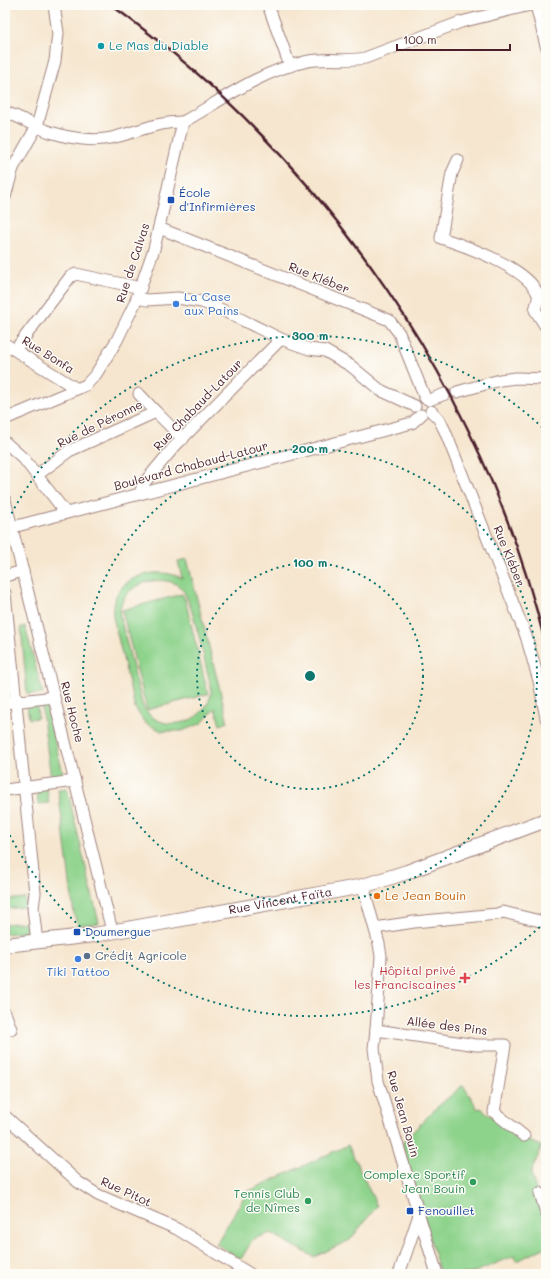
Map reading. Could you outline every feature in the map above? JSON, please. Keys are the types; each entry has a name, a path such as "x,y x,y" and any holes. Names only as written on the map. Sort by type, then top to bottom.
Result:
{"main road":[{"name":"Rue Vincent Faïta","path":"5,945 94,936 112,931 363,886 407,872 546,820"}],"street":[{"path":"5,197 9,166 37,126 55,61 58,33 54,5"},
{"path":"268,5 290,66"},
{"path":"5,112 50,132 78,138 110,138 171,121 183,122 216,104 242,86 305,61 350,61 365,58 461,22 530,5"},
{"path":"536,5 546,46"},
{"name":"Rue de Calvas","path":"5,419 86,385 96,374 117,340 139,293 159,228 183,122"},
{"path":"458,160 452,173 441,238 469,247 502,264 533,285 538,297 535,310 546,327"},
{"name":"Rue Kléber","path":"159,228 389,320 399,333 424,406 439,419 445,430 526,636 539,681 546,718"},
{"path":"15,350 70,277 76,274 139,293 147,300 177,298 202,302 220,308 281,339 309,349 325,351 351,366 380,390 424,406"},
{"name":"Rue Chabaud-Latour","path":"140,493 144,483 183,439 281,339"},
{"name":"Rue Bonfa","path":"5,344 77,389"},
{"path":"457,392 500,380 516,378 546,379"},
{"name":"Rue de Péronne","path":"139,394 183,439"},
{"name":"Boulevard Chabaud-Latour","path":"13,527 412,423 424,406 445,394"},
{"name":"Rue de Péronne","path":"37,475 69,451 156,412"},
{"path":"5,442 24,459 66,513"},
{"name":"Rue Hoche","path":"5,500 13,527 112,931"},
{"path":"5,576 23,571"},
{"path":"5,593 36,893 33,908 37,942"},
{"path":"5,703 54,697"},
{"path":"5,790 75,782"},
{"name":"Rue Jean Bouin","path":"363,886 381,956 374,1048 378,1081 437,1274"},
{"path":"375,928 414,922 497,914 503,912 540,920"},
{"path":"5,1013 11,1029"},
{"name":"Allée des Pins","path":"376,1030 476,1045 505,1045 494,1112 524,1136"},
{"name":"Rue Pitot","path":"5,1116 78,1182 98,1195 177,1230 250,1274"},
{"path":"540,1193 546,1212"},
{"path":"399,1274 419,1215"}],"green space":[{"path":"187,559 228,722 220,725 215,708 202,723 182,731 162,731 145,723 135,708 113,617 113,604 118,593 125,584 135,578 146,574 158,573 171,574 182,578 178,561","holes":["167,581 174,583 180,587 185,594 194,618 211,686 209,699 203,710 194,718 183,722 171,723 159,721 149,714 142,703 120,616 122,602 128,592 144,583"]},
{"path":"182,594 185,599 208,694 147,710 122,610"},
{"path":"25,626 43,694 27,694 21,627"},
{"path":"37,703 38,718 29,719 27,705"},
{"path":"41,703 45,703 64,777 51,779"},
{"path":"67,788 99,923 78,925 74,914 58,789"},
{"path":"47,789 49,803 38,804 37,791"},
{"path":"25,898 26,907 5,909 5,900"},
{"path":"27,922 28,932 5,934 5,924"},
{"name":"Complexe Sportif Jean Bouin","path":"463,1085 478,1109 481,1108 516,1136 542,1146 531,1173 546,1224 546,1247 517,1261 514,1256 470,1274 440,1274 402,1143 435,1109"},
{"name":"Tennis Club de Nîmes","path":"348,1145 377,1206 350,1240 314,1257 271,1233 253,1239 241,1259 216,1244 247,1192"}],"railway":[{"path":"111,5 188,66 260,134 326,208 385,287 437,371 482,459 518,551 546,646"}],"place":[{"name":"Le Mas du Diable","path":"101,46"},
{"name":"École d'Infirmières","path":"171,200"},
{"name":"La Case aux Pains","path":"176,304"},
{"name":"Le Jean Bouin","path":"377,896"},
{"name":"Doumergue","path":"77,932"},
{"name":"Crédit Agricole","path":"87,956"},
{"name":"Tiki Tattoo","path":"78,959"},
{"name":"Hôpital privé les Franciscaines","path":"465,978"},
{"name":"Complexe Sportif Jean Bouin","path":"473,1182"},
{"name":"Tennis Club de Nîmes","path":"308,1201"},
{"name":"Fenouillet","path":"410,1211"}]}
